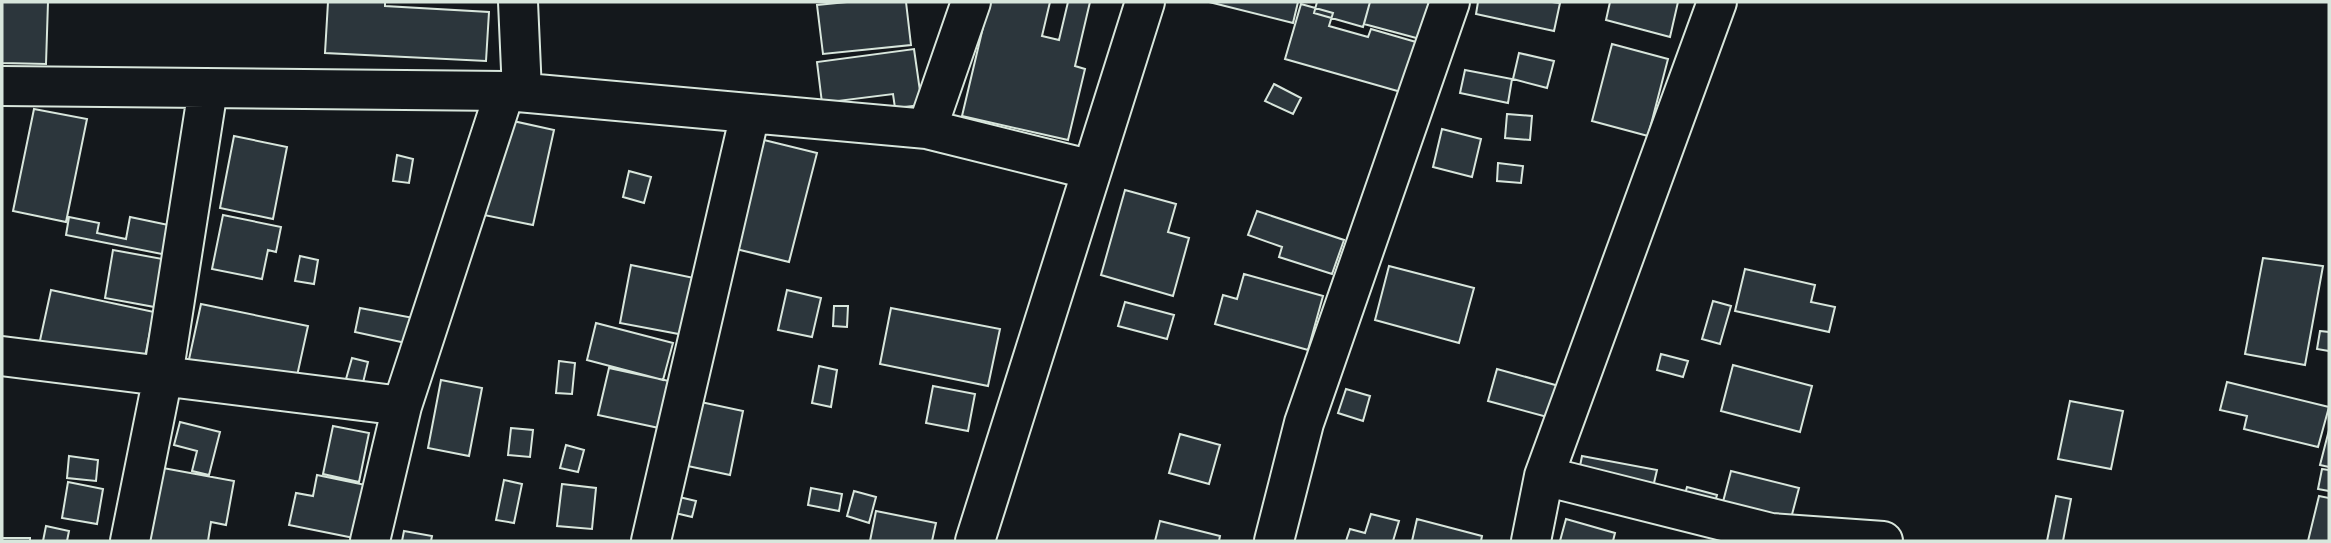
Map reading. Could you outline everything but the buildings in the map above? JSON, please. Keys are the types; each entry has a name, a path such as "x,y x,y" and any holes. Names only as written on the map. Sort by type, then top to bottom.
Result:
{"street":[{"path":"370,541 402,406 514,92 518,2"},
{"path":"927,129 971,2"},
{"path":"975,541 1145,2"},
{"path":"1273,541 1304,423 1450,2"},
{"path":"1531,541 1544,476 1717,2"},
{"path":"2,86 514,92 927,129 1092,170"},
{"path":"130,541 163,376 208,89"},
{"path":"651,541 750,114"},
{"path":"2,355 402,406"},
{"path":"1544,476 1771,533 1883,541"}]}
